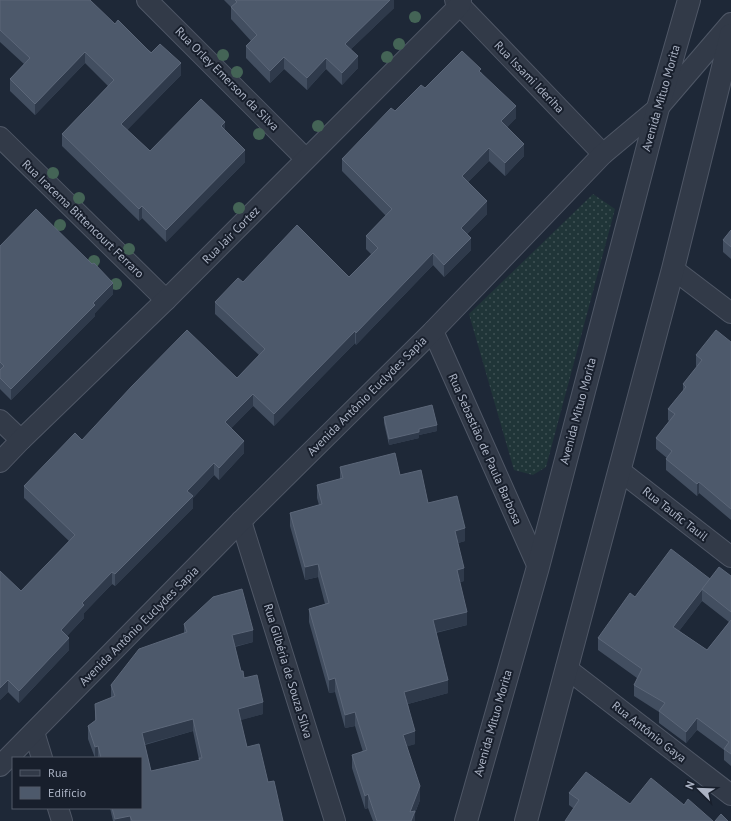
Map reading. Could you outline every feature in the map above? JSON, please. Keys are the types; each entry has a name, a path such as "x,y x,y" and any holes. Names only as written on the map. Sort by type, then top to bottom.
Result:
{"street":[{"name":"Rua Orley Emerson da Silva","path":"147,0 306,159"},
{"name":"Avenida Mituo Morita","path":"466,821 538,567 658,108 689,0"},
{"name":"Rua Jair Cortez","path":"0,462 166,300 459,2"},
{"name":"Rua Issami Ideriha","path":"459,2 602,154"},
{"name":"Avenida Antônio Euclydes Sapia","path":"0,766 241,521 433,330 602,154 658,108 731,23"},
{"path":"526,821 673,269 731,35"},
{"name":"Rua Iracema Bittencourt Ferraro","path":"0,137 166,300"},
{"path":"673,269 731,313"},
{"name":"Rua Sebastião de Paula Barbosa","path":"433,330 538,567"},
{"path":"0,420 21,440"},
{"name":"Rua Taufic Tauil","path":"619,470 731,557"},
{"name":"Rua Gilbéria de Souza Silva","path":"241,521 335,821"},
{"name":"Rua Antônio Gaya","path":"566,668 731,795"},
{"path":"34,732 42,757"},
{"path":"58,809 62,821"}],"green space":[{"path":"593,194 615,209 546,467 533,475 514,470 469,314"}],"building":[{"path":"0,0 90,0 115,24 118,20 151,53 160,44 181,63 121,124 150,151 201,99 225,122 221,126 245,150 166,230 142,206 139,209 62,134 114,80 85,52 35,104 10,79 30,58 0,30"},
{"path":"235,0 390,0 345,44 358,56 342,73 326,58 307,78 284,57 270,71 246,46 257,35 231,7 237,2"},
{"path":"462,51 481,69 479,71 516,106 501,121 524,144 505,163 489,148 462,176 487,201 461,228 471,238 444,265 433,253 356,333 355,331 274,414 253,394 225,422 244,441 219,468 214,463 187,491 193,496 115,574 112,572 82,603 84,605 61,630 69,638 19,691 8,680 0,688 0,571 21,591 75,535 24,486 75,433 82,440 187,330 237,378 265,349 215,302 238,278 243,282 297,225 349,277 378,248 366,236 392,209 342,159 391,108 395,111 421,85 425,88"},
{"path":"36,209 92,264 94,263 113,283 93,303 95,305 11,389 0,378 0,370 4,366 0,362 0,246"},
{"path":"731,230 731,247 723,240"},
{"path":"716,330 731,342 731,509 699,482 697,484 666,459 672,451 656,438 675,414 668,409 686,387 683,384 702,360 696,355"},
{"path":"432,405 437,425 419,429 419,432 389,439 384,417"},
{"path":"395,453 400,475 421,470 428,503 457,496 465,528 455,531 464,568 457,570 467,612 433,620 448,680 404,692 415,731 403,735 420,786 410,812 415,811 411,821 377,821 368,794 365,796 352,755 367,750 355,712 345,715 335,678 329,680 309,609 329,603 318,564 305,567 290,513 322,504 317,485 343,478 340,467"},
{"path":"671,549 710,579 673,627 707,650 731,620 731,754 724,749 729,742 697,718 686,732 659,711 665,703 634,685 642,669 598,638 630,593 635,597"},
{"path":"719,567 731,576 731,612 702,589"},
{"path":"242,589 253,630 232,635 244,678 257,675 263,702 238,709 247,747 259,744 268,782 274,781 283,821 132,821 130,816 115,819 112,809 142,809 142,757 101,757 98,746 95,747 88,726 96,720 95,704 115,696 111,685 139,649 187,632 184,624 213,597","holes":["193,719 202,758 199,758 200,760 151,771 142,733"]},
{"path":"586,772 630,804 651,778 684,805 688,799 713,821 565,821 579,800 569,793"},
{"path":"721,814 728,821 715,821"}]}
